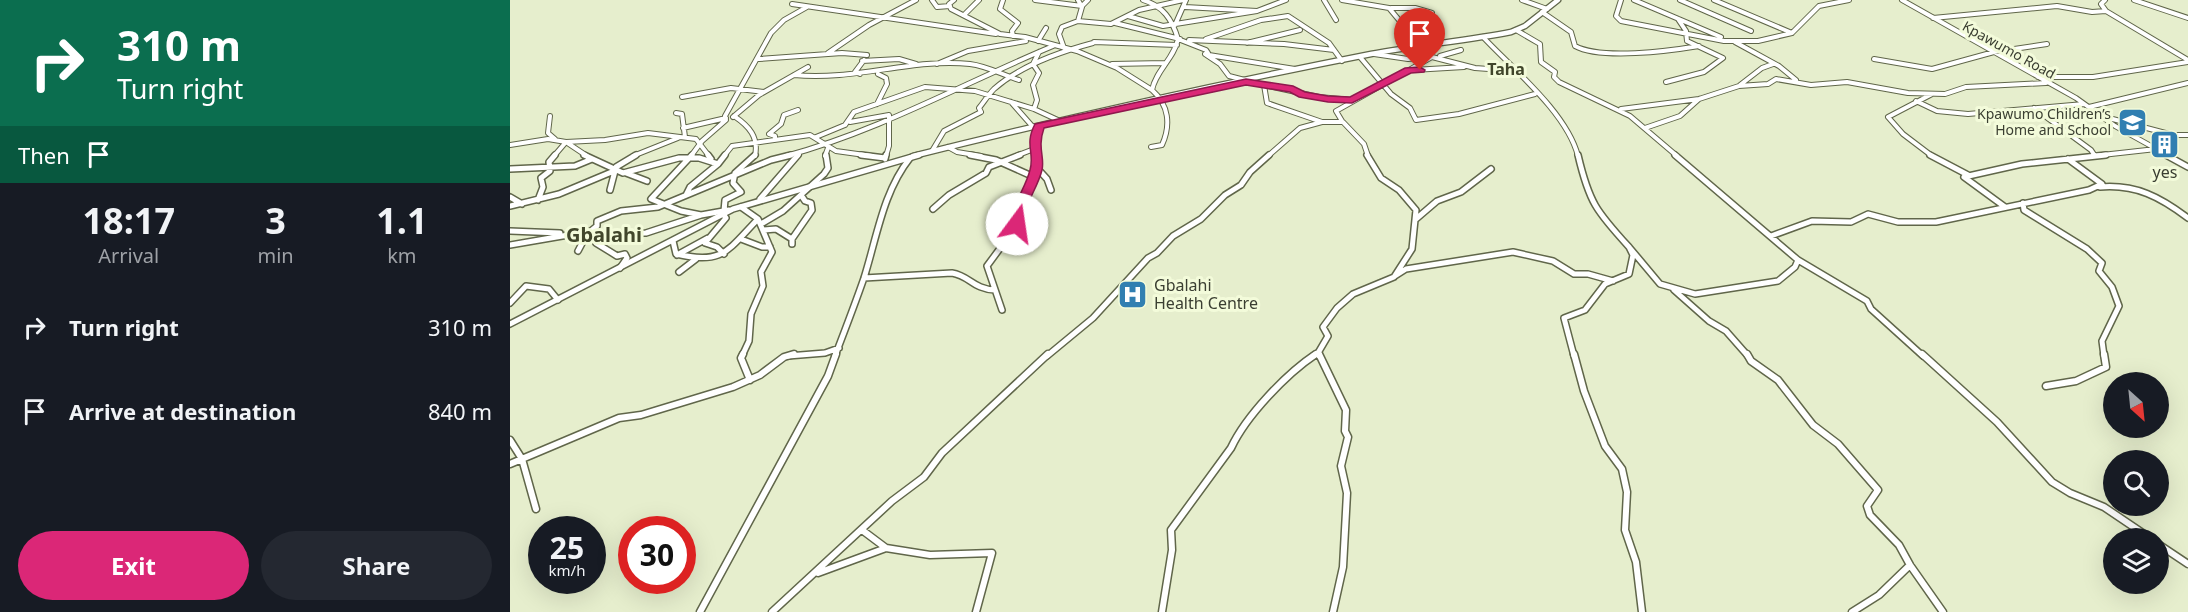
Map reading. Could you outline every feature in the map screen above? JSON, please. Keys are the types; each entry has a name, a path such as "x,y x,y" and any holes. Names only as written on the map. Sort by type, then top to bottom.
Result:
{"street":[{"path":"827,54 869,25 885,19 916,0"},
{"path":"933,0 937,7 950,6 1000,34"},
{"path":"950,6 954,0"},
{"path":"964,15 979,0"},
{"path":"1003,0 1000,9 1018,23 1012,31 1013,36"},
{"path":"1035,0 1082,6"},
{"path":"1078,0 1082,6"},
{"path":"1078,21 1082,6 1088,0"},
{"path":"1143,0 1159,7 1175,25 1178,39 1178,45 1155,78 1152,90"},
{"path":"1115,23 1139,10 1184,0 1185,7 1175,25"},
{"path":"1128,16 1142,19 1148,24 1175,25 1257,11 1286,0"},
{"path":"1324,0 1336,20"},
{"path":"1342,0 1363,1 1389,8 1415,8 1431,14"},
{"path":"1522,0 1545,10 1571,32 1577,49 1586,52 1661,52 1699,46"},
{"path":"510,324 724,213 760,199 886,160 911,157 1060,121 1374,54 1483,38 1516,30 1558,0"},
{"path":"1621,0 1617,19 1687,35 1733,41 1758,40 1792,33 1819,6 1849,0"},
{"path":"1634,0 1733,41 1797,81"},
{"path":"1680,0 1751,31"},
{"path":"1714,0 1792,33"},
{"name":"Kpawumo Road","path":"1902,0 2076,98 2101,116 2187,166"},
{"path":"2105,0 2101,4 2106,11 2188,61"},
{"path":"2134,0 2188,18"},
{"path":"792,4 1013,36 1072,50 1117,68 1162,99 1167,111 1167,136 1162,144 1151,147"},
{"path":"1933,18 2057,6 2092,12 2106,11"},
{"path":"701,215 651,199 690,158 699,144 726,119 740,88 779,24 807,7"},
{"path":"1185,7 1257,11"},
{"path":"1389,8 1404,26 1413,30"},
{"path":"1202,41 1261,20 1288,16 1326,41 1342,61"},
{"path":"1666,82 1704,72 1723,58 1687,41 1687,35 1677,18"},
{"path":"1064,48 1059,34 1062,27 1078,21 1115,23 1135,27 1144,33 1178,39 1245,44 1284,44 1334,50"},
{"path":"1038,42 1046,28"},
{"path":"1245,44 1288,31 1300,30"},
{"path":"1516,30 1540,44 1541,62 1555,72 1554,78 1559,82 1620,109 1798,260 1867,301 1871,309 1997,422 2052,482 2070,493 2104,507 2136,528"},
{"path":"1483,38 1516,71 1564,128 1575,144 1582,166 1585,188 1592,206 1660,284 1695,294 1733,286 1763,285 1784,277 1795,267 1798,260"},
{"path":"1178,39 1206,50 1208,53 1205,54"},
{"path":"936,65 968,51 1032,40"},
{"path":"932,151 938,137 963,117 981,112 979,108 991,91 1034,66 1094,43 1178,45"},
{"path":"1874,59 1932,69 1994,52 2047,44"},
{"path":"578,251 587,234 597,226 597,221 607,216 664,204 771,160 826,147 934,101 993,71 1053,46"},
{"path":"1419,47 1427,58"},
{"path":"1374,54 1408,59 1427,58 1461,50"},
{"path":"759,58 853,52 867,56 855,72 861,74"},
{"path":"1034,66 1039,52"},
{"path":"1205,54 1302,70"},
{"path":"1205,54 1220,64 1229,76 1246,82 1293,89 1302,94 1328,99 1352,100"},
{"path":"1438,56 1469,67"},
{"path":"1360,57 1383,84 1410,108 1416,120 1459,114 1535,94"},
{"path":"1394,277 1412,249 1416,210 1399,190 1381,178 1369,161 1364,144 1348,131 1336,111 1427,58"},
{"path":"862,62 899,59 921,65"},
{"path":"2037,77 2102,76 2188,61"},
{"path":"1101,63 1165,63"},
{"path":"794,75 840,77 921,65 967,64 1019,80"},
{"path":"1739,86 1762,68 1773,64"},
{"path":"1034,66 1039,73 1033,85 1037,100 1034,109"},
{"path":"683,128 734,116 766,92 808,67"},
{"path":"1408,70 1469,67 1516,71"},
{"path":"877,73 886,78 886,84 877,104"},
{"path":"1620,109 1699,99 1739,86 1768,84 1776,79 1811,85 1847,82 1908,93 1934,94 1945,94 1966,87 1994,84 2027,86 2046,83"},
{"path":"1916,101 1937,111 1962,113 2087,106 2188,83"},
{"path":"1264,85 1267,103 1290,109 1322,122"},
{"path":"850,122 854,112 925,87 959,88 1010,100 1060,121"},
{"path":"682,97 740,88 766,92"},
{"path":"1934,94 1888,117 1891,123 1911,142 1956,171 1968,175 2022,164 2156,149"},
{"path":"1645,128 1680,116 1699,99"},
{"path":"1010,100 1036,127"},
{"path":"2033,108 2091,150 2095,156"},
{"path":"775,139 775,136 769,134 781,124 784,115 798,110"},
{"path":"676,113 682,114 682,137"},
{"path":"816,137 839,129 850,122 884,114 889,115 891,119 886,160"},
{"path":"550,116 548,133 555,139"},
{"path":"677,255 708,238 723,224 726,218 725,200 741,192 733,183 735,175 738,169 755,157 755,142 750,126 734,116"},
{"path":"2101,116 2173,135 2188,135"},
{"path":"772,612 905,490 924,477 942,453 1066,338 1093,318 1148,258 1157,253 1173,236 1201,219 1225,195 1241,185 1250,172 1300,128 1322,122 1343,122"},
{"path":"1002,310 987,266 1017,224 1018,210 1034,177 1037,168 1033,142 1036,127"},
{"path":"538,200 543,187 541,178 550,171 549,166 556,151 566,142 648,133 696,139 717,164"},
{"path":"686,195 689,186 709,174 728,147 755,142 810,135 816,137 826,147 848,154 886,160"},
{"path":"510,206 559,194 614,171 633,156 682,137"},
{"path":"511,145 555,139 566,142 614,171 647,181"},
{"path":"677,255 708,260 724,254 733,242 783,211 815,183 828,168 825,156 826,147"},
{"path":"948,147 972,157 992,158 1015,171 1034,177"},
{"path":"933,209 949,195 986,173 989,167 1034,149"},
{"path":"760,199 800,153"},
{"path":"700,612 818,394 839,348 864,278 891,188 898,173 911,157"},
{"path":"510,169 575,166 592,159"},
{"path":"626,173 663,160 711,159"},
{"path":"2068,159 2099,181 2102,184 2100,187"},
{"path":"1037,168 1047,179 1051,190"},
{"path":"1416,219 1437,201 1461,192 1491,169"},
{"path":"609,190 615,176 614,171"},
{"path":"1968,175 1964,177 1966,180 2005,207"},
{"path":"1771,236 1781,236 1815,220 1851,223 1868,214 1887,221 1936,222 2100,187 2126,185 2138,187 2188,218"},
{"path":"761,224 776,229 792,241 812,210 811,202 805,201 801,195"},
{"path":"510,197 522,204"},
{"path":"2023,203 2024,210 2037,221 2084,247 2099,259 2102,263 2099,271 2112,287 2119,306 2102,341 2106,367 2076,381 2046,386"},
{"path":"736,208 747,209 761,224 772,252 761,272 763,286 751,314 749,341 741,358 750,380"},
{"path":"510,231 574,234 646,233 701,215 724,213"},
{"path":"510,245 574,234"},
{"path":"708,238 705,243 717,247 724,254"},
{"path":"740,239 762,247 770,247"},
{"path":"673,241 677,255"},
{"path":"596,243 617,256 625,254 627,258 620,268"},
{"path":"1629,247 1633,255 1632,270 1623,278 1605,284 1585,310 1564,318 1584,391 1605,446 1622,469 1627,492 1625,530 1636,562 1642,612"},
{"path":"1162,612 1172,550 1171,530 1174,524 1205,486 1214,468 1231,448 1238,433 1248,420 1301,362 1318,353 1328,336 1323,327 1336,309 1368,284 1394,277 1406,269 1469,257 1513,252 1552,261 1574,274 1588,274 1613,281"},
{"path":"679,272 696,259"},
{"path":"864,278 894,277 940,270 965,275 968,282 980,290 995,290"},
{"path":"510,303 525,286 549,289 558,300"},
{"path":"1671,287 1708,321 1726,331 1743,347 1751,361 1786,388 1813,425 1838,444 1867,476 1878,490 1867,506 1870,515 1899,545 1943,612"},
{"path":"510,464 619,418 641,415 750,380 774,367 784,357 799,353 825,353 839,348"},
{"path":"1318,353 1346,410 1345,431 1348,437 1341,466 1347,493 1343,567 1333,612"},
{"path":"510,440 522,459 536,509"},
{"path":"862,530 886,548 930,555 992,553 976,612"},
{"path":"816,574 886,548"},
{"path":"2169,551 2188,564"},
{"path":"1852,612 1879,595 1910,565"}],"place":[{"name":"Kpawumo Children’s Home and School","path":"2132,122"},
{"name":"yes","path":"2165,144"},
{"name":"Gbalahi Health Centre","path":"1133,294"}],"district":[{"name":"Taha","path":"1506,69"},
{"name":"Gbalahi","path":"604,235"}],"route":[{"path":"1017,224 1018,210 1037,168 1033,142 1039,126 1246,82 1293,89 1305,95 1328,99 1352,100 1408,70 1420,70"}]}
